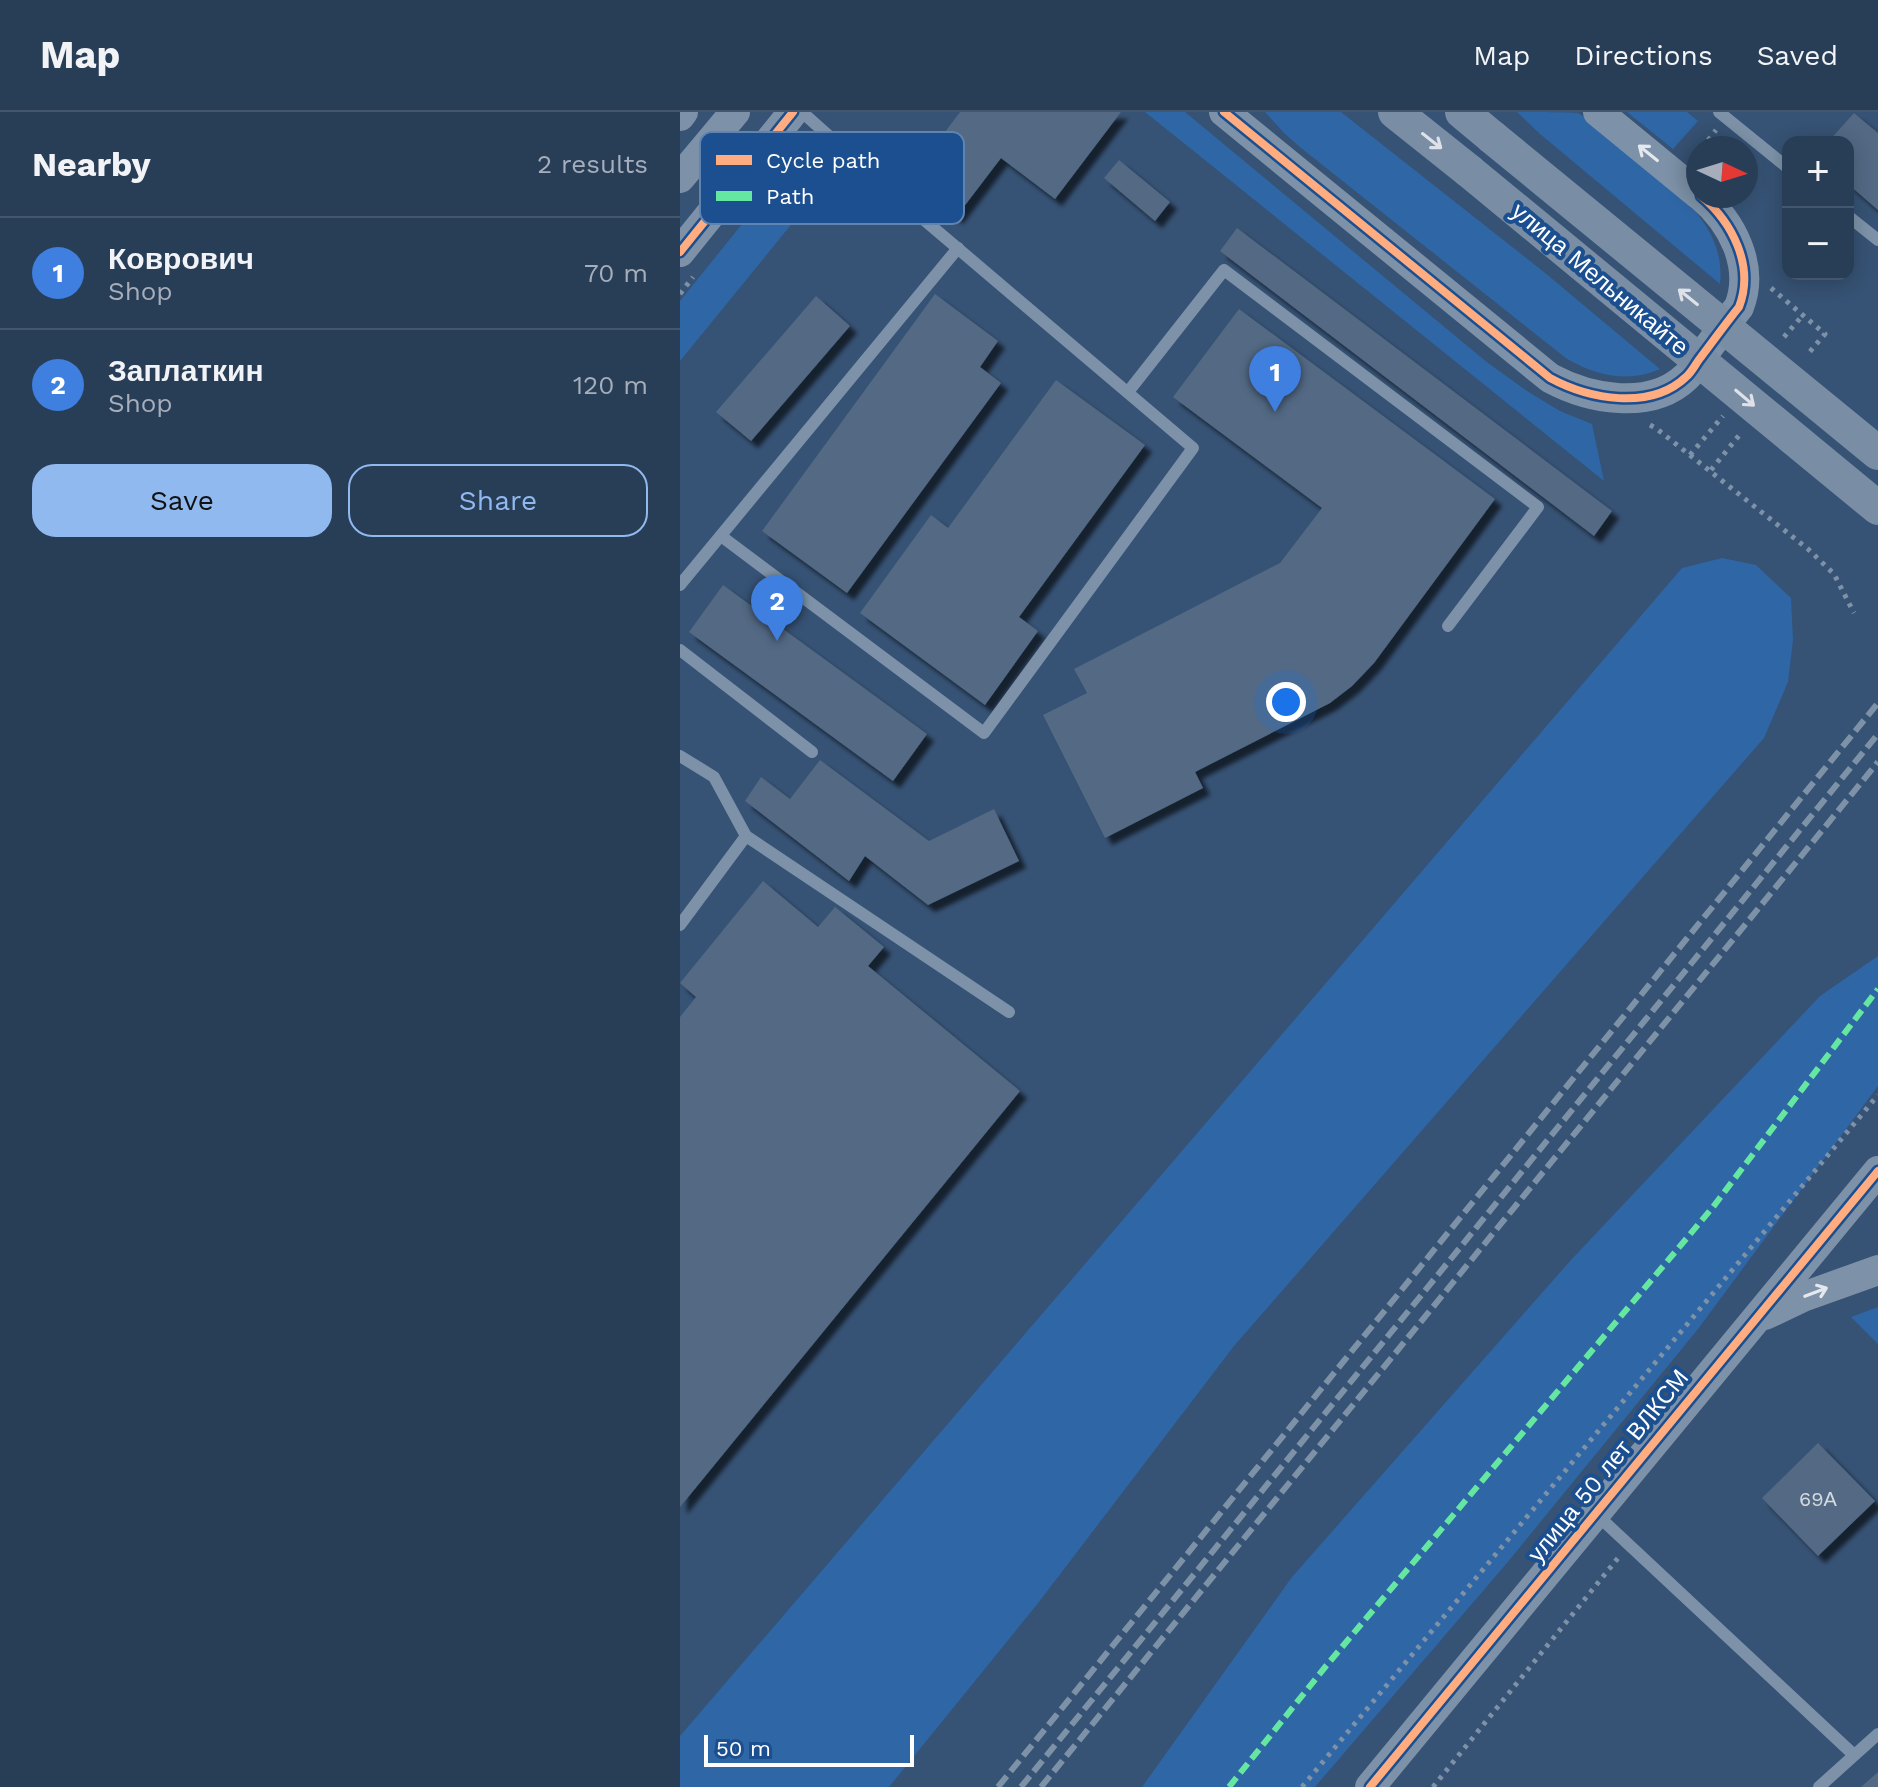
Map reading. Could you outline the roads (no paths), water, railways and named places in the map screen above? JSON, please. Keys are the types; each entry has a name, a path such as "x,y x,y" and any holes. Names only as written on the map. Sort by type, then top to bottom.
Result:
{"main road":[{"name":"улица Мельникайте","path":"1395,112 1878,508"},
{"name":"улица Мельникайте","path":"1462,112 1878,453"}],"street":[{"path":"718,132 735,112"},
{"path":"777,132 793,112"},
{"path":"1598,112 1686,184"},
{"path":"1236,118 1550,378 1586,394 1605,398 1646,395 1667,389 1686,377 1739,307 1745,284 1737,244 1730,228 1713,208"},
{"path":"680,178 700,154"},
{"path":"680,252 703,224"},
{"name":"улица 50 лет ВЛКСМ","path":"1370,1787 1878,1171"},
{"path":"1756,1319 1803,1297 1878,1270"}],"lane":[{"path":"802,112 825,132"},
{"path":"1719,112 1782,163"},
{"path":"1854,221 1878,240"},
{"path":"721,536 984,733 1193,448 930,224"},
{"path":"680,585 958,248"},
{"path":"1128,392 1224,270 1538,507 1448,626"},
{"path":"680,650 812,752"},
{"path":"680,756 714,777 746,836 1009,1012"},
{"path":"680,925 746,836"},
{"path":"1595,1513 1854,1755"},
{"path":"1819,1787 1878,1734"}],"railway":[{"path":"998,1787 1878,703"},
{"path":"1021,1787 1878,734"},
{"path":"1041,1787 1878,762"}],"place":[{"name":"Коврович","path":"1275,412"},
{"name":"Заплаткин","path":"777,641"}]}
